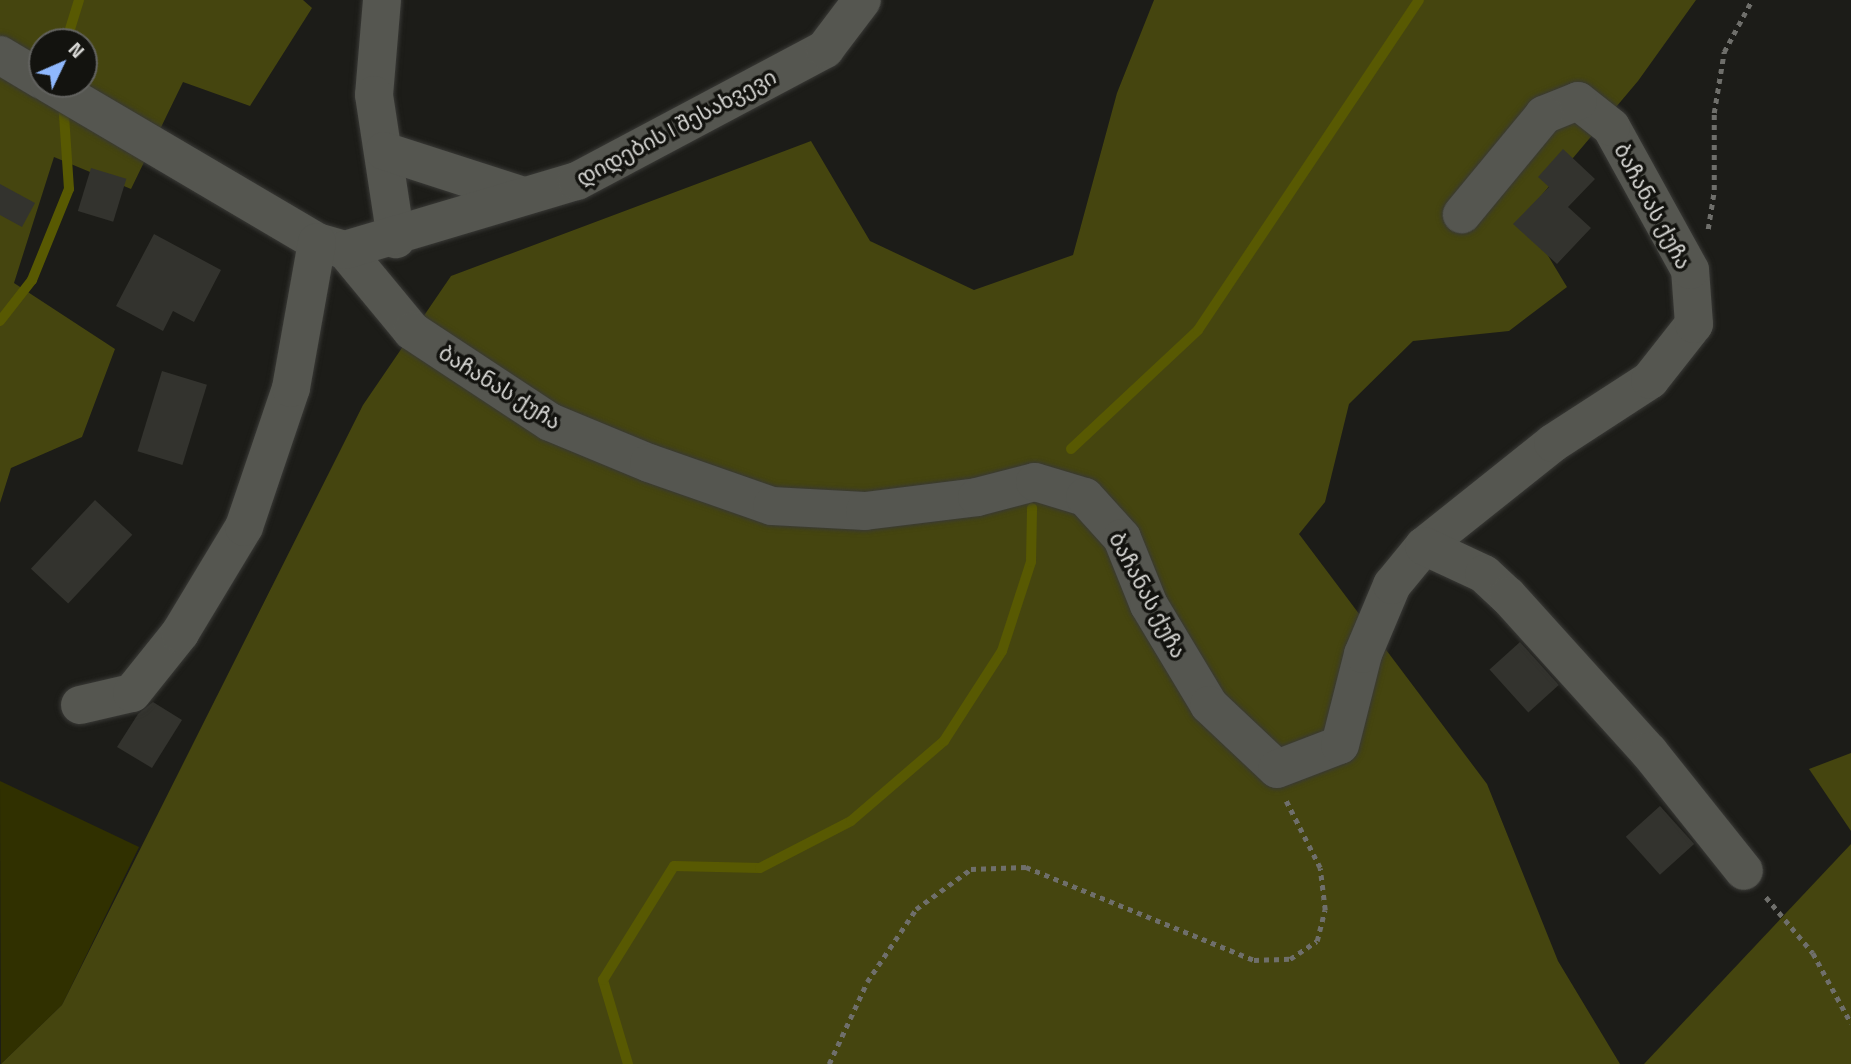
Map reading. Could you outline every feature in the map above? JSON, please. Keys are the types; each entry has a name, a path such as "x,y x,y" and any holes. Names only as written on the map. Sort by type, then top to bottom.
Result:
{"street":[{"path":"382,0 374,95 396,239"},
{"name":"დიდების I შესახვევი","path":"331,246 396,239 523,196 578,181 825,49 862,0"},
{"path":"0,55 28,72"},
{"name":"ბაჩანას ქუჩა","path":"73,98 331,246 412,331 550,422 772,506 866,511 977,497 1035,482 1085,497 1122,538 1149,605 1209,705 1277,769 1340,745 1363,654 1392,585 1424,546 1553,443 1650,380 1694,324 1690,270 1611,127 1578,101 1544,115 1462,214"},
{"path":"384,151 523,196"},
{"path":"80,705 132,693 180,633 244,527 291,388 331,246"},
{"path":"1424,546 1484,574 1508,596 1649,752 1744,871"}],"path":[{"path":"1690,270 1710,215 1714,113 1724,52 1752,0"},
{"path":"829,1064 867,982 916,909 971,869 1026,867 1254,960 1290,959 1317,941 1325,910 1320,868 1291,819 1277,769"},
{"path":"1744,871 1813,953 1851,1023"}],"shaded area":[{"path":"0,0 303,0 312,8 250,106 183,82 131,189 54,157 14,283 115,349 82,437 11,468 0,503"},
{"path":"1154,0 1696,0 1638,81 1524,216 1567,287 1509,331 1413,341 1349,404 1325,502 1299,534 1487,784 1558,961 1620,1064 1,1064 62,1005 363,405 451,276 811,141 870,241 974,290 1073,255 1117,93"},
{"path":"1851,753 1851,831 1809,769"},
{"path":"0,781 139,847 62,1005 1,1064"},
{"path":"1851,844 1851,1064 1644,1064"}],"building":[{"path":"1563,149 1595,179 1568,207 1591,228 1557,264 1513,224 1549,187 1538,177"},
{"path":"91,168 126,179 113,222 78,211"},
{"path":"0,184 35,203 22,227 0,215"},
{"path":"154,234 221,270 194,322 173,311 163,331 116,306"},
{"path":"162,371 207,385 182,465 137,451"},
{"path":"95,500 132,535 68,604 31,569"},
{"path":"1520,642 1559,685 1528,713 1490,669"},
{"path":"153,702 182,720 152,768 117,747 138,714"},
{"path":"1660,806 1694,844 1660,875 1626,837"}],"waterway":[{"path":"70,28 79,0"},
{"path":"1071,449 1198,330 1419,0"},
{"path":"0,321 32,280 69,189 63,101"},
{"path":"628,1064 603,980 674,866 760,868 851,821 944,741 1002,651 1031,562 1032,508"}]}
